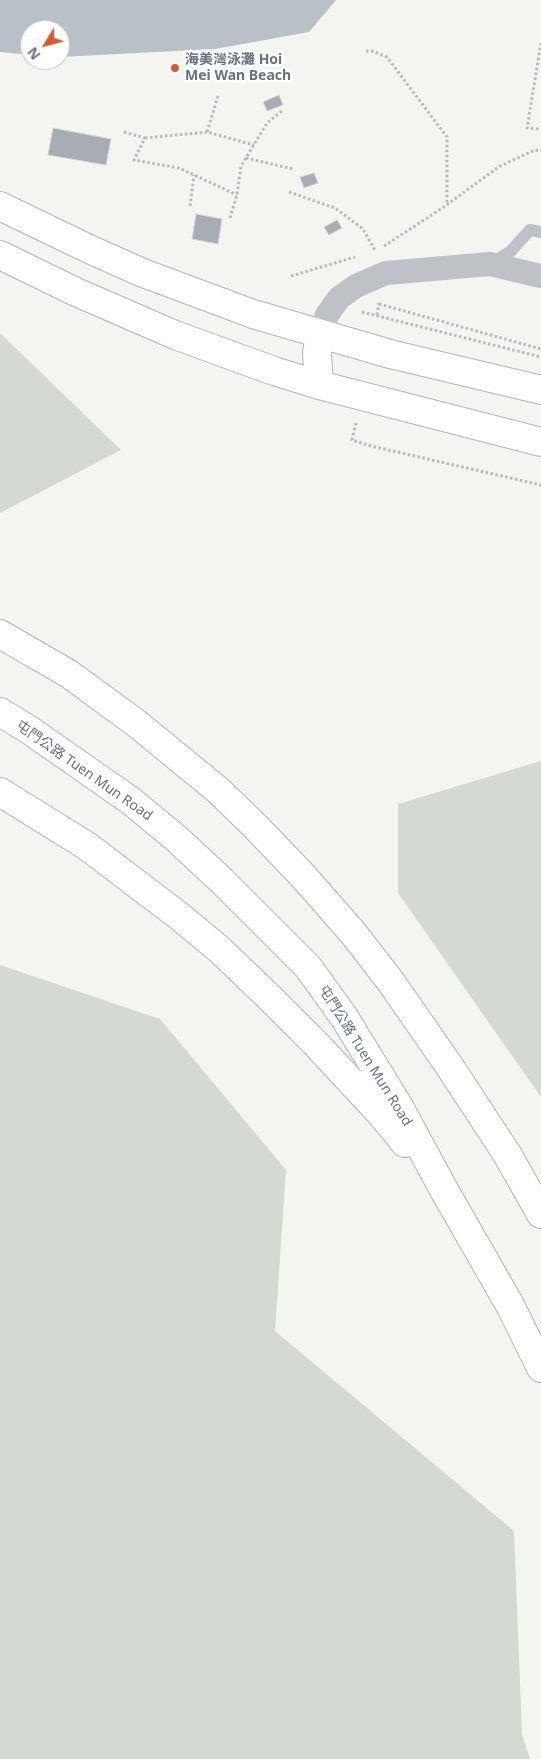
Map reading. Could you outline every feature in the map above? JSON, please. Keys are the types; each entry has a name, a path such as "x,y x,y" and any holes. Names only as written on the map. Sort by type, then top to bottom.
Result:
{"main road":[{"path":"0,206 89,249 253,314 399,356 541,390"},
{"path":"0,255 76,292 175,335 274,371 319,385 541,442"},
{"path":"319,385 317,353 320,334"},
{"path":"0,634 69,674 136,722 219,791 303,876 353,933 391,982 486,1122 541,1214"},
{"name":"屯門公路 Tuen Mun Road","path":"0,712 28,729 124,796 177,839 229,887 308,967 344,1017 384,1081 511,1307 541,1368"},
{"path":"0,792 94,851 220,950 317,1044 382,1115 444,1190"}],"street":[{"path":"320,334 327,315 339,298 356,286 386,273 490,264 541,276"}],"lane":[{"path":"490,264 510,252 530,230 541,232"}],"path":[{"path":"541,43 527,128 541,129"},
{"path":"366,51 372,51 387,57 447,137 447,202 441,208"},
{"path":"207,132 218,96"},
{"path":"230,218 237,195 241,166 267,123 283,110"},
{"path":"124,132 145,138 207,132 254,145"},
{"path":"145,138 134,160 179,168 237,195"},
{"path":"369,253 376,252 500,166 535,150 541,151"},
{"path":"246,158 293,169"},
{"path":"190,206 194,175"},
{"path":"289,192 335,208 362,228 376,252"},
{"path":"291,276 342,259 362,255"},
{"path":"379,304 541,349"},
{"path":"362,312 541,357"},
{"path":"356,423 352,440 541,485"}],"shaded area":[{"path":"0,0 336,0 309,32 215,49 70,56 70,20 20,20 20,54 0,52"},
{"path":"0,333 121,450 0,513"},
{"path":"541,761 541,1097 398,893 398,804"},
{"path":"0,965 160,1019 286,1170 275,1331 514,1531 522,1734 530,1759 0,1759"}],"building":[{"path":"279,95 283,105 267,111 263,102"},
{"path":"53,128 111,139 106,165 48,155"},
{"path":"314,173 318,183 304,188 300,177"},
{"path":"196,214 222,219 218,244 192,239"},
{"path":"337,220 342,228 329,235 324,227"}],"place":[{"name":"海美灣泳灘 Hoi Mei Wan Beach","path":"175,68"}]}
